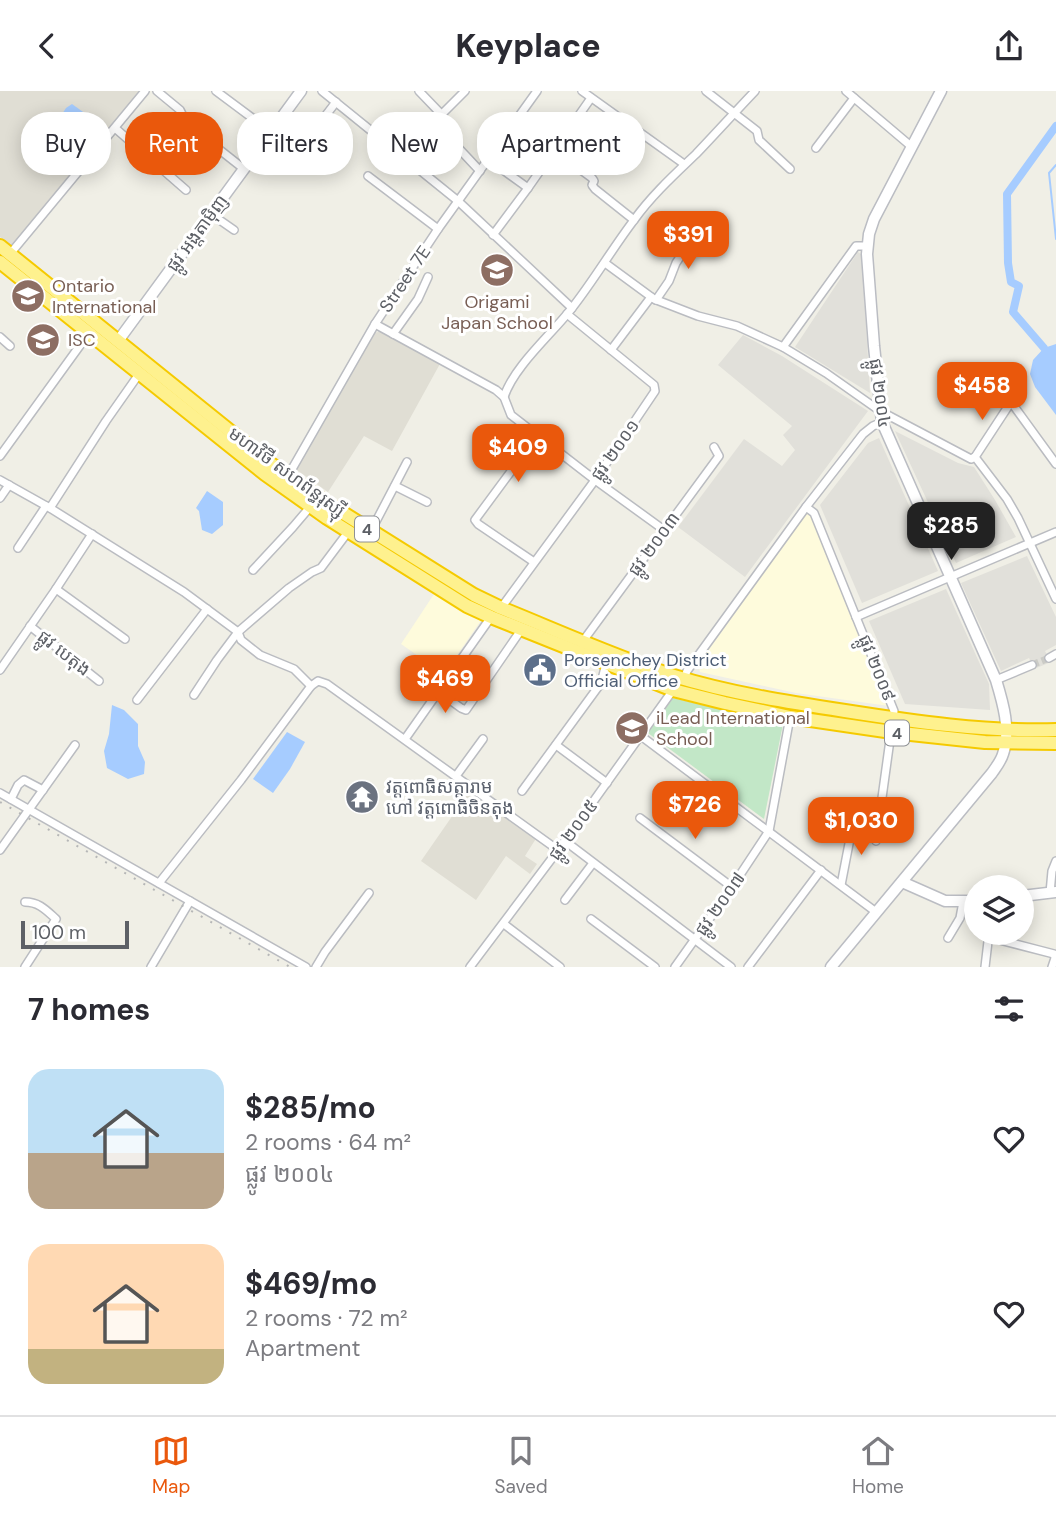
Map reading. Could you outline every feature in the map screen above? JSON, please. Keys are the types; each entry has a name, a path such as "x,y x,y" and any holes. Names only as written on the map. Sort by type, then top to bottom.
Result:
{"highway":[{"name":"មហាវិថី សហព័ន្ធរុស្ស៊ី","path":"3,259 139,373 288,476 348,532 467,606 583,641 684,679 892,725"},
{"name":"មហាវិថី សហព័ន្ធរុស្ស៊ី","path":"3,259 118,341 265,474 310,507 371,531 474,595 521,630 673,690 790,717 1056,743"},
{"name":"មហាវិថី សហព័ន្ធរុស្ស៊ី","path":"1005,736 1056,730"}],"main road":[{"name":"ផ្លូវ អង្តតាម៉ិញ","path":"286,112 301,91"},
{"name":"ផ្លូវ ២០០៤","path":"941,91 874,219 867,246 880,411 882,422 996,680 1005,711 1005,736"},
{"name":"ផ្លូវ អង្តតាម៉ិញ","path":"118,341 240,175"},
{"path":"831,967 992,773 1003,755 1005,736"},
{"path":"902,882 940,900 963,902"},
{"path":"1034,895 1053,893"}],"street":[{"path":"3,259 145,91"},
{"path":"157,91 180,110 193,130 237,164"},
{"path":"216,91 244,112"},
{"path":"322,91 458,201 611,350 669,281 676,263 699,227"},
{"path":"419,91 440,112"},
{"path":"444,112 466,91"},
{"name":"Street 7E","path":"522,112 537,91"},
{"path":"582,91 684,165"},
{"path":"706,91 757,131 759,140 790,169"},
{"path":"503,397 506,388 527,359 570,311 655,194 755,91"},
{"path":"846,91 912,147"},
{"path":"581,112 591,98"},
{"path":"816,148 853,98"},
{"path":"328,112 336,102"},
{"path":"115,128 186,190"},
{"path":"463,153 477,168"},
{"name":"Street 7E","path":"288,476 375,324 477,175"},
{"path":"510,175 528,188"},
{"path":"493,235 537,175"},
{"path":"588,175 594,181 592,185 595,188 634,220"},
{"path":"368,176 438,229"},
{"path":"211,214 234,230"},
{"path":"783,348 856,246 867,246"},
{"path":"605,263 654,298 698,316 737,325 783,348 826,373 880,411 971,459 1012,402 1056,464"},
{"path":"393,334 418,299 428,277"},
{"path":"375,324 496,390 503,397 511,415 664,530"},
{"path":"0,456 89,333"},
{"path":"0,337 10,346"},
{"name":"ផ្លូវ ២០០១","path":"405,739 654,394 654,385 611,350"},
{"path":"19,548 139,373"},
{"path":"684,679 687,671 806,507 863,433 882,422"},
{"path":"534,562 475,520 537,436"},
{"name":"ផ្លូវ ២០០៣","path":"583,641 719,456 714,447"},
{"path":"975,457 1007,499 1056,599"},
{"path":"371,531 408,462"},
{"path":"0,480 184,592 237,632 241,640 260,655 294,669 311,686"},
{"path":"0,498 9,485"},
{"path":"395,486 427,502"},
{"path":"253,571 310,507"},
{"name":"ផ្លូវ ២០០៩","path":"806,507 814,513 894,711 876,841"},
{"path":"194,695 237,632 289,588 321,568 348,532"},
{"path":"856,617 1056,532"},
{"path":"0,670 92,534"},
{"path":"56,589 125,639"},
{"path":"137,700 207,609"},
{"name":"ផ្លូវ បេតុង","path":"30,626 99,681"},
{"path":"439,692 466,710 521,630"},
{"path":"522,791 601,683 606,664"},
{"path":"996,680 1032,665"},
{"path":"159,883 311,686 318,681 327,684 558,850"},
{"name":"ផ្លូវ ២០០៥","path":"470,967 565,841 673,690"},
{"name":"ផ្លូវ ២០០៧","path":"675,967 769,831 790,717"},
{"path":"641,736 876,912"},
{"path":"456,776 483,739"},
{"path":"0,850 75,745"},
{"path":"556,745 607,783"},
{"path":"11,799 18,785 24,780 43,790"},
{"path":"0,793 306,967"},
{"path":"640,818 732,887"},
{"path":"841,885 852,824"},
{"path":"565,841 731,967"},
{"path":"1053,893 1052,871 1056,861"},
{"path":"565,900 593,863"},
{"path":"748,967 821,870"},
{"path":"316,967 369,893"},
{"path":"151,967 190,901"},
{"path":"25,902 40,905 56,919 25,967"},
{"path":"948,938 960,919 963,902"},
{"path":"591,919 655,967"},
{"path":"503,924 560,967"},
{"path":"985,967 988,945"},
{"path":"1023,945 1054,954 1052,967"}],"shaded area":[{"path":"0,91 142,91 111,128 111,112 21,112 21,175 72,175 12,247 0,237"},
{"path":"858,252 862,255 870,393 795,347"},
{"path":"382,331 441,362 392,451 364,436 328,492 294,468 374,333"},
{"path":"743,335 782,356 868,411 745,577 678,527 744,439 782,466 795,450 783,435 792,426 718,365"},
{"path":"895,431 958,463 974,467 1016,537 956,563"},
{"path":"879,438 938,571 862,603 820,505 868,443"},
{"path":"807,512 811,514 889,706 796,693 700,672 698,665"},
{"path":"1027,556 1056,617 1056,645 1045,651 1051,662 1034,669 1029,658 1001,671 961,583"},
{"path":"946,589 989,684 990,710 905,704 869,621"},
{"path":"436,591 482,619 444,674 401,644"},
{"path":"471,789 537,837 525,856 537,864 530,874 506,856 476,900 421,861"}],"green space":[{"path":"673,698 783,724 764,819 648,733"}],"water":[{"path":"72,104 83,112 63,112"},
{"path":"1056,344 1056,415 1035,387 1030,374 1033,360 1044,348"},
{"path":"207,491 223,502 223,525 212,534 202,530 199,511 196,508"},
{"path":"112,705 124,710 138,724 138,746 145,762 144,774 128,779 107,768 104,751"},
{"path":"287,732 305,742 273,793 253,779"}],"waterway":[{"path":"1044,348 1013,312 1019,286 1011,282 1008,263 1007,194 1056,126"},
{"path":"1056,165 1049,173 1056,239"}],"tunnel":[{"path":"1032,665 1049,658"}],"railway":[{"path":"0,802 290,967"}],"place":[{"name":"Origami Japan School","path":"497,270"},
{"name":"Ontario International","path":"28,296"},
{"name":"ISC","path":"43,340"},
{"name":"Porsenchey District Official Office","path":"540,670"},
{"name":"iLead International School","path":"632,728"},
{"name":"វត្តពោធិសត្តារាម ហៅ វត្តពោធិចិនតុង","path":"362,797"}]}
